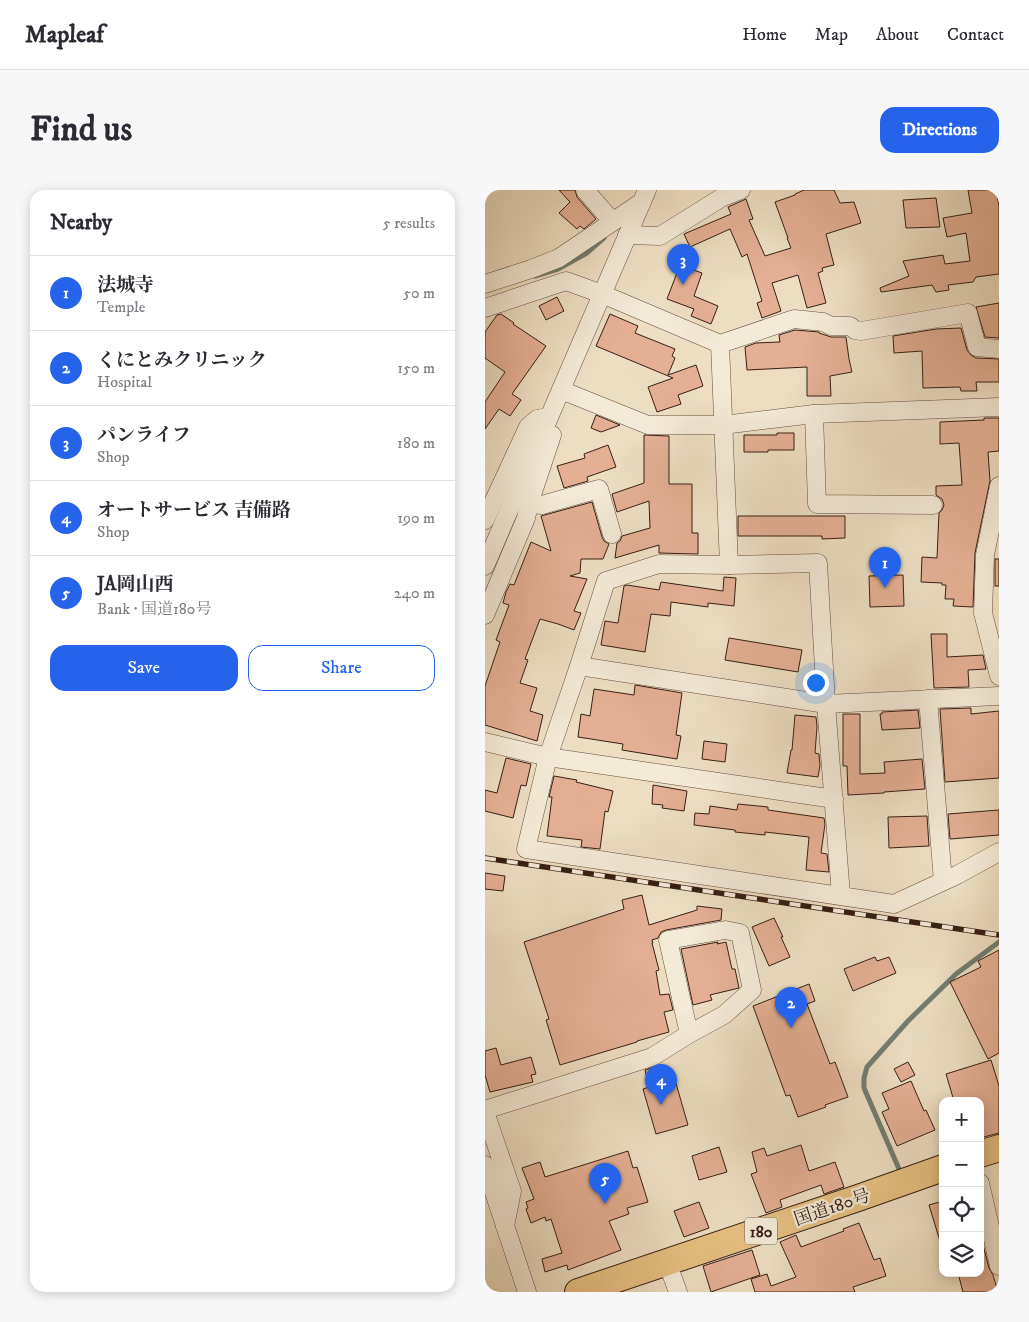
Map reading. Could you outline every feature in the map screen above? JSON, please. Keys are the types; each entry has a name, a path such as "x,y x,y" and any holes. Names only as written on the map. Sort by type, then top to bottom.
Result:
{"highway":[{"path":"984,1153 999,1148"},
{"name":"国道180号","path":"578,1292 939,1169"}],"street":[{"path":"585,190 613,221"},
{"path":"627,235 660,236 721,198 741,190"},
{"path":"485,284 559,258 613,221 644,196"},
{"path":"485,566 644,196"},
{"path":"485,308 566,281 602,294 720,344 793,319 823,322 831,326 850,326 855,330 861,331 969,313 977,347 999,349"},
{"path":"720,344 729,565"},
{"path":"555,404 648,426 723,425 813,414 999,407"},
{"path":"485,616 526,518 554,430 555,404"},
{"path":"485,520 528,426 555,404"},
{"path":"813,414 817,504 933,505"},
{"path":"999,486 996,517 985,555 983,613 999,676"},
{"path":"529,504 543,505 599,489 613,534"},
{"path":"841,895 826,704 818,563 659,564 606,581 548,757 525,849 894,904 957,875 999,852"},
{"path":"579,666 826,704 999,696"},
{"path":"929,699 943,881"},
{"path":"485,742 548,757 834,799"},
{"path":"505,1226 513,1190 485,1111 652,1057 723,1014 752,990 741,933 725,930 668,940 689,1034"},
{"path":"485,1165 527,1292"},
{"path":"981,1187 999,1266"},
{"path":"485,1206 505,1226"},
{"path":"667,1262 678,1292"}],"building":[{"path":"559,190 575,190 577,197 596,219 584,229 580,226 577,229 559,213 570,202"},
{"path":"804,190 834,190 840,203 854,202 861,223 826,234 834,265 822,268 823,271 818,273 826,303 807,308 798,275 772,283 781,311 762,318 757,303 762,301 747,254 742,257 730,229 690,247 684,234 731,214 728,207 746,199 753,219 749,220 765,256 791,248 775,202"},
{"path":"968,190 996,190 999,206 999,274 976,277 973,282 948,285 949,290 936,292 932,285 881,292 880,288 909,276 903,261 943,255 945,264 970,261 966,233 947,237 943,218 972,213"},
{"path":"936,198 940,227 906,228 903,200"},
{"path":"680,265 702,273 694,296 718,306 711,324 691,316 694,309 667,299"},
{"path":"557,297 564,311 546,320 539,306"},
{"path":"999,303 999,338 985,337 976,307"},
{"path":"501,314 546,346 512,394 521,400 510,416 499,409 485,429 485,402 505,372 485,358 485,332 497,315"},
{"path":"610,314 638,326 635,333 675,349 672,356 675,358 668,375 696,365 703,386 678,395 681,404 657,412 648,387 673,378 596,346"},
{"path":"961,328 967,350 971,355 976,358 999,359 999,382 976,382 977,391 961,391 960,387 923,388 922,351 894,353 893,336 936,329"},
{"path":"795,330 819,332 831,337 846,337 852,372 830,376 831,396 807,396 807,367 747,370 745,347 756,343 780,342 779,335"},
{"path":"596,415 620,425 601,432 591,428"},
{"path":"984,418 999,418 999,451 988,452 990,481 975,553 973,607 953,606 954,599 945,599 946,585 942,585 942,583 921,582 922,557 937,558 939,513 944,505 942,499 936,495 936,486 962,485 959,443 940,444 940,422 984,420"},
{"path":"777,433 794,433 794,450 744,452 744,435 777,435"},
{"path":"644,435 669,436 669,484 692,484 692,533 698,533 698,554 659,553 659,545 615,558 617,543 622,536 650,528 649,501 617,512 612,494 644,483"},
{"path":"608,445 616,467 587,477 588,481 564,488 557,466 585,458 584,454"},
{"path":"592,502 602,537 609,544 603,559 581,559 580,573 570,576 587,579 574,611 581,613 574,630 540,619 525,659 528,660 520,683 537,688 530,711 543,715 537,741 485,725 485,686 500,642 496,640 509,605 503,603 506,592 510,584 514,585 531,542 551,551 541,516"},
{"path":"738,516 845,516 845,538 822,539 822,536 738,536"},
{"path":"995,559 999,559 999,586 995,586"},
{"path":"903,575 904,606 870,607 869,576"},
{"path":"724,577 736,578 734,606 708,603 708,607 671,602 670,616 651,614 645,652 601,645 605,621 618,623 624,586 659,590 661,582 723,591"},
{"path":"931,634 947,634 947,657 983,655 986,669 968,670 969,687 934,688"},
{"path":"729,638 802,650 798,672 725,660"},
{"path":"635,685 682,693 676,735 681,736 677,759 622,750 623,744 578,737 581,714 590,716 594,689 634,695"},
{"path":"971,708 971,714 999,711 999,778 945,782 940,709"},
{"path":"918,710 920,728 882,730 880,714 882,712"},
{"path":"843,714 860,714 860,774 885,773 884,762 922,759 925,789 848,795 847,766 843,766"},
{"path":"795,715 816,717 815,753 819,754 820,765 818,777 787,773 792,750"},
{"path":"704,741 727,744 725,762 702,759"},
{"path":"506,758 531,764 526,786 521,785 513,818 485,811 485,790 497,793"},
{"path":"554,776 577,780 576,782 613,791 608,812 605,811 600,849 581,847 582,840 547,836 552,797 549,797"},
{"path":"653,785 687,791 684,811 662,808 663,805 652,804"},
{"path":"738,804 768,807 768,810 824,818 825,824 821,853 827,854 829,872 806,870 809,837 765,832 765,835 735,832 735,830 694,825 695,813 709,814 710,806 737,810"},
{"path":"999,810 999,835 950,839 948,814"},
{"path":"927,816 929,846 889,848 888,817"},
{"path":"485,873 505,876 503,891 485,889"},
{"path":"642,895 649,925 697,910 697,906 722,909 721,920 666,930 661,932 658,938 652,940 659,970 656,971 660,995 669,994 673,1010 664,1012 669,1032 560,1065 546,1020 549,1019 524,942 624,909 622,900"},
{"path":"774,918 790,957 769,966 752,927"},
{"path":"718,942 717,944 726,942 732,969 735,969 739,988 710,995 712,1000 693,1005 681,949"},
{"path":"999,950 999,1053 988,1059 950,982 981,967 978,961"},
{"path":"875,957 877,961 889,957 896,973 853,991 844,969"},
{"path":"809,984 815,1001 807,1004 830,1064 835,1062 848,1097 798,1117 790,1095 786,1096 753,1006"},
{"path":"496,1048 501,1065 531,1057 536,1074 531,1075 533,1082 490,1092 485,1075 485,1051"},
{"path":"991,1060 999,1086 999,1133 984,1137 984,1097 953,1097 946,1074"},
{"path":"908,1062 915,1075 901,1082 894,1069"},
{"path":"659,1065 664,1083 675,1080 688,1125 656,1134 643,1089 649,1087 645,1070"},
{"path":"911,1081 924,1111 926,1110 935,1130 897,1146 882,1112 889,1109 882,1093"},
{"path":"801,1145 809,1171 835,1162 844,1187 824,1194 821,1185 780,1200 782,1207 766,1213 751,1174 757,1172 752,1152 764,1148 767,1156"},
{"path":"719,1147 727,1172 699,1180 692,1156"},
{"path":"628,1151 633,1168 637,1167 648,1202 627,1208 629,1214 609,1221 621,1250 568,1270 567,1265 545,1272 542,1259 562,1253 551,1219 546,1221 545,1217 531,1223 526,1209 528,1208 526,1202 534,1199 522,1168 540,1162 545,1177"},
{"path":"699,1202 709,1228 684,1237 674,1211"},
{"path":"939,1202 939,1238 929,1205"},
{"path":"859,1223 874,1260 880,1258 886,1276 853,1287 855,1292 755,1292 751,1279 767,1274 771,1286 796,1277 780,1242 796,1235 801,1247 844,1231 843,1229"},
{"path":"984,1249 998,1292 963,1292 959,1277 984,1277"},
{"path":"752,1250 760,1275 711,1292 703,1266"}],"waterway":[{"path":"535,276 558,269 587,253 604,238"},
{"path":"899,1169 864,1088 867,1067 908,1021 956,974 999,942"}],"railway":[{"path":"485,858 999,935"}],"place":[{"name":"パンライフ","path":"683,285"},
{"name":"法城寺","path":"885,588"},
{"name":"くにとみクリニック","path":"791,1028"},
{"name":"オートサービス 吉備路","path":"661,1105"},
{"name":"JA岡山西","path":"605,1204"}]}
